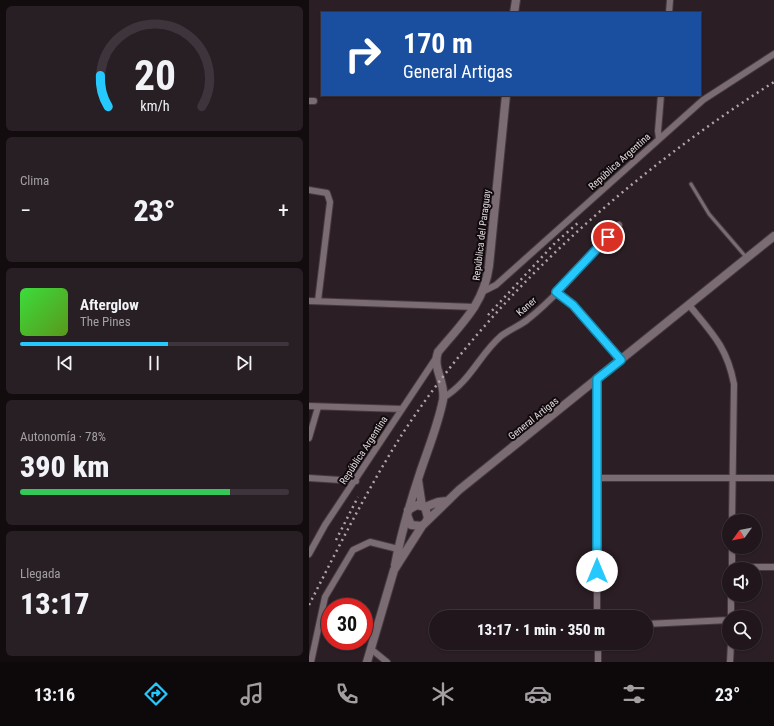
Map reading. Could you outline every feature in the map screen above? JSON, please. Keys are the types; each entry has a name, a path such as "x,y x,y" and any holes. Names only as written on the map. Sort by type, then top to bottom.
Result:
{"street":[{"path":"514,12 515,0"},
{"path":"669,12 670,0"},
{"name":"República Argentina","path":"484,290 496,285 703,100 774,54"},
{"name":"República del Paraguay","path":"436,358 439,352 475,308 484,290 489,266 506,96"},
{"path":"659,139 658,131 661,96"},
{"path":"309,190 327,193 330,202 318,301"},
{"name":"Kaner","path":"443,398 454,391 467,379 501,337 527,321 619,226"},
{"name":"General Artigas","path":"373,642 394,570 424,524 447,500 774,236"},
{"path":"556,292 573,305 621,360"},
{"path":"309,301 475,308"},
{"path":"689,305 722,348 731,370 734,384 731,478 732,514"},
{"path":"394,570 408,513 435,429 443,398 443,390 435,365 436,358"},
{"name":"República Argentina","path":"309,554 325,525 356,481 436,358"},
{"path":"597,379 597,610"},
{"path":"309,406 402,409"},
{"path":"309,438 318,407"},
{"path":"309,478 356,481"},
{"path":"597,478 774,478"},
{"path":"408,513 411,525 424,524 428,518 418,480"},
{"path":"421,493 438,502"},
{"path":"408,513 417,505 424,507 447,500"},
{"path":"311,662 325,598 353,550 370,542 398,549"},
{"path":"762,567 774,567"},
{"path":"653,624 722,620"},
{"name":"General Artigas","path":"367,662 371,650"},
{"path":"372,650 387,662"},
{"path":"597,650 598,662"},
{"path":"730,662 731,650"}],"lane":[{"path":"691,184 709,214 747,258"}],"railway":[{"path":"309,605 388,456 438,383 478,333 522,285 618,196 668,156 721,117 774,82"},
{"path":"488,315 555,243 579,222"},
{"path":"336,540 358,497"}],"route":[{"path":"597,571 597,379 621,360 573,305 556,292 608,237"}]}
